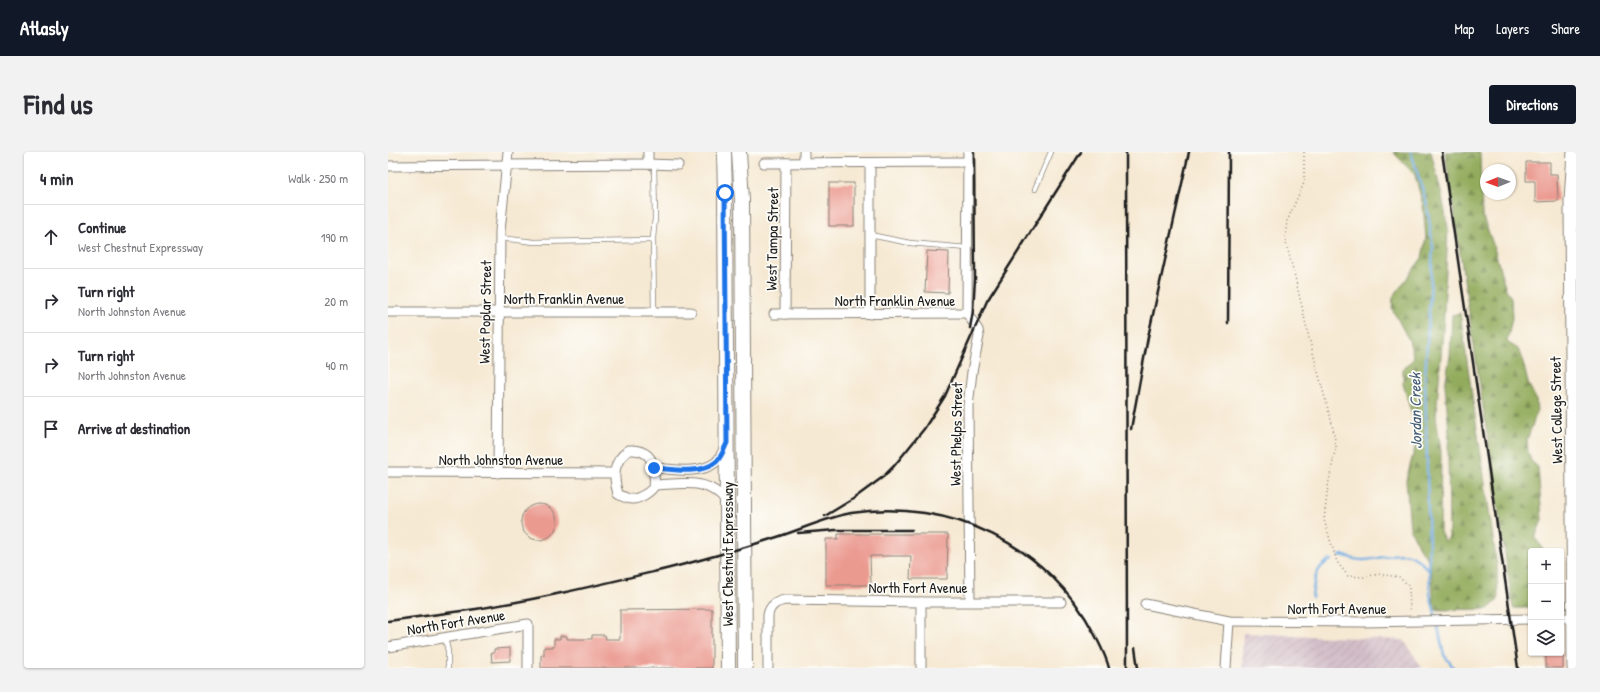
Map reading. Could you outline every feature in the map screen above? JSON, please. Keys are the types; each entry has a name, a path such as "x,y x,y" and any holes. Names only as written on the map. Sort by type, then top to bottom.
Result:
{"main road":[{"name":"West Chestnut Expressway","path":"724,152 728,668"},
{"name":"West Chestnut Expressway","path":"739,152 742,200 745,668"},
{"name":"West College Street","path":"1574,152 1570,201 1574,354 1567,618 1574,668"}],"street":[{"name":"West Poplar Street","path":"498,473 498,312 500,238 508,152"},
{"path":"648,152 651,164"},
{"path":"804,152 804,163"},
{"path":"967,313 968,152"},
{"path":"764,163 968,162"},
{"name":"West Tampa Street","path":"785,314 786,163"},
{"path":"870,163 870,314"},
{"path":"388,166 678,165"},
{"name":"North Franklin Avenue","path":"388,312 691,312"},
{"name":"North Franklin Avenue","path":"774,314 967,313"},
{"name":"West Phelps Street","path":"967,313 978,330 979,336 972,372 968,406 970,601"},
{"path":"654,468 695,470 707,467 717,462 727,443"},
{"path":"629,450 636,450 646,453 651,458 654,468 654,485 652,489 642,496 633,499 618,494 615,483 615,473 616,463 621,455 629,450"},
{"name":"North Johnston Avenue","path":"388,472 615,473"},
{"path":"654,485 707,485 720,493 727,504"},
{"name":"North Fort Avenue","path":"768,668 769,608 775,603 785,600 1061,602"},
{"path":"921,602 921,668"},
{"name":"North Fort Avenue","path":"1145,604 1229,622 1410,622 1528,619"},
{"path":"1226,668 1229,622"},
{"name":"North Fort Avenue","path":"388,647 528,624 528,668"}],"lane":[{"path":"1035,189 1050,152"},
{"path":"651,164 655,218 653,240 654,312"},
{"path":"870,235 910,243 968,248"},
{"path":"500,238 534,242 653,240"},
{"path":"445,638 448,651 448,668"}],"path":[{"path":"1304,152 1304,183 1287,221 1284,239 1332,424 1336,446 1328,486 1324,520 1336,562 1348,576 1364,577 1378,574 1399,577 1409,586 1410,622"}],"shaded area":[{"path":"1243,633 1404,640 1422,668 1242,668"}],"green space":[{"path":"1393,152 1431,152 1441,192 1448,228 1443,332 1436,416 1441,451 1440,532 1445,542 1449,537 1449,432 1445,385 1450,356 1452,315 1460,313 1497,565 1498,600 1488,609 1434,610 1432,577 1427,558 1419,548 1410,528 1406,480 1418,437 1403,384 1403,369 1414,358 1409,340 1392,309 1393,297 1422,258 1426,237 1423,205 1415,175"},
{"path":"1445,152 1480,152 1480,200 1482,200 1482,215 1493,244 1505,287 1511,298 1512,318 1507,342 1518,349 1528,383 1536,399 1537,412 1527,440 1528,452 1531,461 1538,467 1542,520 1535,538 1542,548 1528,548 1528,608 1513,608"}],"building":[{"path":"1526,162 1550,162 1550,174 1557,174 1558,201 1535,202 1535,181 1526,181"},
{"path":"829,183 854,183 854,226 829,226"},
{"path":"927,251 949,252 948,293 925,292"},
{"path":"543,504 552,509 556,515 556,529 552,535 543,540 535,540 526,535 522,529 521,518 526,509 532,505"},
{"path":"838,534 948,534 947,579 910,579 911,556 870,556 871,585 826,585 826,539 838,539"},
{"path":"712,609 712,668 541,668 541,655 544,655 544,647 554,647 554,639 560,639 560,636 567,636 567,639 592,639 592,635 605,635 606,639 620,639 620,610"},
{"path":"510,648 510,661 492,662 491,653 494,653 494,649"},
{"path":"1546,656 1563,656 1563,668 1546,668"}],"waterway":[{"name":"Jordan Creek","path":"1411,152 1427,205 1433,247 1425,377 1430,594 1436,618"},
{"path":"1340,556 1342,555 1361,560 1406,554 1421,562 1429,571"},
{"path":"1312,597 1318,570 1331,560"},
{"name":"Jordan Creek","path":"1437,623 1444,655 1454,668"}],"railway":[{"path":"970,328 973,311 975,279 974,152"},
{"path":"825,516 853,499 883,477 894,466 924,429 945,396 987,301 1081,152"},
{"path":"1126,152 1127,668"},
{"path":"1131,429 1148,337 1189,152"},
{"path":"1228,323 1229,152"},
{"path":"1442,152 1518,668"},
{"path":"388,621 500,605 573,590 670,568 774,538 841,515 888,510 924,513 960,521 993,535 1024,553 1051,576 1075,603 1095,635 1105,655 1109,668"},
{"path":"798,533 836,530 912,530"},
{"path":"1135,648 1138,668"}],"route":[{"path":"654,468 695,470 707,467 717,462 727,443 725,193"}]}
